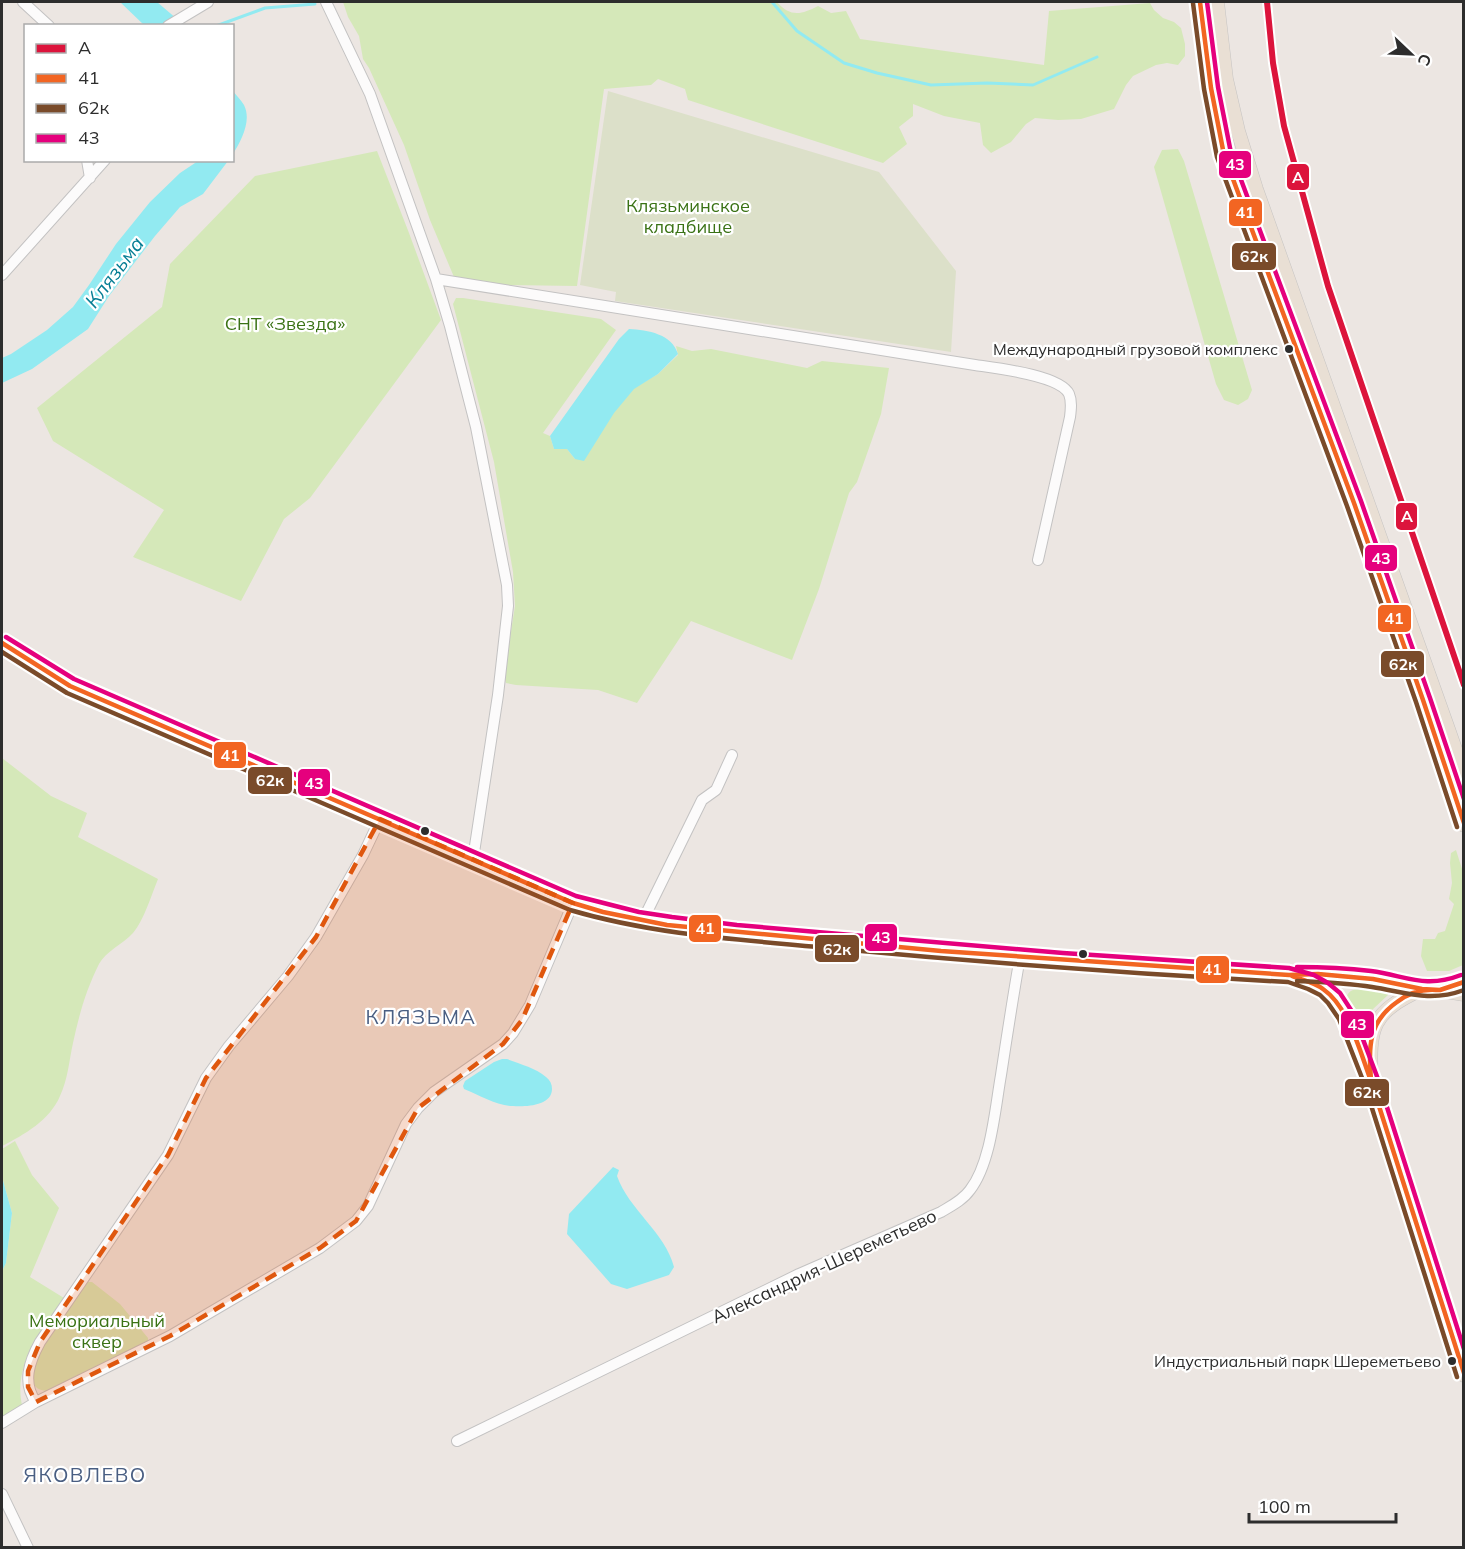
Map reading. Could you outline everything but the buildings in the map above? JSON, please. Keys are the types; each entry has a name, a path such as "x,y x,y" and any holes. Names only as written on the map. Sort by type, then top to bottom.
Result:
{"main road":[{"path":"1200,2 1211,88 1224,155 1354,503 1464,825"},
{"path":"1217,2 1226,79 1238,132 1256,189 1464,775"},
{"path":"2,643 70,686 573,903 603,912 679,926 941,951 1289,975 1318,974 1362,978 1464,994"},
{"path":"1289,975 1324,989 1334,998 1346,1016 1371,1081 1464,1375"},
{"path":"1440,990 1464,982"},
{"path":"1371,1081 1370,1052 1375,1025 1382,1013 1393,1004 1422,989"}],"street":[{"path":"23,2 47,24"},
{"path":"326,2 370,94 436,279 476,427 507,585 508,606 498,695 473,859"},
{"path":"171,24 203,4"},
{"path":"87,162 90,178"},
{"path":"2,275 103,162"},
{"path":"436,279 1047,378 1062,386 1068,392 1071,401 1070,417 1038,560"},
{"path":"643,920 702,800 716,790 732,755"},
{"path":"36,1402 28,1388 28,1371 40,1342 168,1155 206,1078 229,1046 288,976 316,937 363,855 380,819"},
{"path":"2,1423 36,1402 170,1336 320,1248 356,1221 368,1206 406,1124 418,1108 434,1092 503,1044 513,1033 530,1005 573,903"},
{"name":"Александрия-Шереметьево","path":"457,1441 799,1274 941,1212 970,1191 978,1176 993,1125 1020,957"},
{"path":"2,1494 28,1548"}],"highlighted area":[{"path":"380,819 573,903 522,1020 503,1044 418,1108 356,1221 320,1248 170,1336 36,1402 28,1387 28,1371 40,1342 168,1155 206,1078 316,937"}],"green space":[{"path":"343,2 777,2 786,10 796,13 818,6 831,13 846,11 860,39 1044,65 1049,11 1150,3 1163,18 1174,22 1181,28 1185,56 1178,65 1167,63 1156,65 1133,76 1114,109 1081,119 1035,118 1026,124 1011,142 991,153 983,145 980,123 944,116 913,104 913,116 899,127 907,144 883,163 688,100 685,89 658,79 651,85 604,89 577,286 508,285 454,277 430,220 404,145 363,59 359,36 348,17"},
{"name":"Клязьминское кладбище","path":"608,91 879,172 956,271 951,352 615,301 616,292 580,285"},
{"path":"1178,149 1184,161 1252,390 1248,399 1238,405 1224,400 1216,384 1154,167 1162,150"},
{"name":"СНТ «Звезда»","path":"377,151 441,320 310,498 284,519 241,601 133,557 164,510 53,441 37,408 162,307 170,264 255,176"},
{"path":"456,298 601,319 616,330 543,433 550,436 554,449 567,449 575,459 634,388 658,374 678,355 676,346 692,351 711,349 807,368 822,361 889,368 881,414 857,482 849,493 819,589 792,660 691,621 637,703 598,690 506,683 504,676 515,606 513,572 494,462 453,304"},
{"path":"2,758 51,796 87,813 78,837 158,879 137,928 106,955 94,974 80,1013 65,1083 56,1105 36,1126 2,1146"},
{"path":"1456,850 1463,872 1463,965 1449,971 1427,971 1421,956 1423,939 1435,939 1438,933 1445,931 1454,904 1449,899 1452,883 1450,863 1451,853"},
{"path":"1358,989 1388,993 1372,1010 1361,1034 1347,996 1351,991"},
{"path":"15,1141 32,1175 59,1208 30,1277 64,1298 31,1348 22,1375 20,1390 22,1405 2,1418 2,1271 6,1263 12,1213 2,1177 2,1149"},
{"name":"Мемориальный сквер","path":"87,1282 92,1282 120,1304 148,1338 148,1343 46,1391 39,1389 34,1384 33,1375 36,1362 52,1332"}],"water":[{"path":"120,2 157,2 183,24 143,24"},
{"path":"234,92 246,111 247,118 242,137 234,152"},
{"name":"Клязьма","path":"196,162 227,162 203,194 180,207 155,236 109,296 88,329 32,369 2,383 2,358 47,330 73,307 116,244 150,202 180,173"},
{"path":"629,329 658,334 675,347 678,354 658,374 634,389 614,413 584,461 575,459 567,449 554,449 550,436 619,339"},
{"path":"502,1059 528,1066 547,1078 552,1089 548,1099 531,1106 507,1106 464,1089 465,1081"},
{"path":"613,1167 619,1170 617,1176 623,1188 663,1243 674,1267 669,1275 627,1289 611,1284 567,1234 569,1214"},
{"path":"2,1177 12,1213 6,1263 2,1271"}],"waterway":[{"path":"772,2 797,31 844,63 931,85 987,83 1033,85 1097,57"},
{"path":"221,24 265,8 315,4"}],"transit line":[{"name":"41","path":"1200,2 1211,88 1224,155 1354,503 1464,823"},
{"name":"43","path":"1207,2 1218,87 1231,153 1361,501 1464,799"},
{"name":"A","path":"1267,2 1273,63 1284,126 1328,286 1464,685"},
{"name":"62к","path":"1193,3 1204,89 1217,157 1347,506 1457,827"},
{"name":"43","path":"6,637 74,679 576,896 639,912 737,925 1063,953 1289,968 1314,975 1340,993 1353,1013 1378,1079 1464,1349"},
{"name":"41","path":"2,643 70,686 573,903 603,912 667,925 941,951 1289,975 1318,974 1373,979 1422,989 1440,990 1464,982"},
{"name":"62к","path":"2,652 67,693 570,910 603,919 636,926 737,940 1007,963 1288,982 1308,989 1320,995 1339,1019 1364,1083 1457,1377"},
{"name":"43","path":"1297,967 1362,970 1426,981 1437,981 1461,975"},
{"name":"41","path":"1292,976 1319,987 1340,1007 1353,1031 1371,1081"},
{"name":"62к","path":"1297,981 1372,987 1428,996 1440,996 1464,990"},
{"name":"41","path":"1436,990 1420,991 1406,996 1387,1010 1380,1019 1370,1047 1371,1081 1464,1373"}],"place":[{"name":"Международный грузовой комплекс","path":"1289,349"},
{"name":"Индустриальный парк Шереметьево","path":"1452,1361"}],"district":[{"name":"КЛЯЗЬМА","path":"421,1016"},
{"name":"ЯКОВЛЕВО","path":"85,1474"}]}
